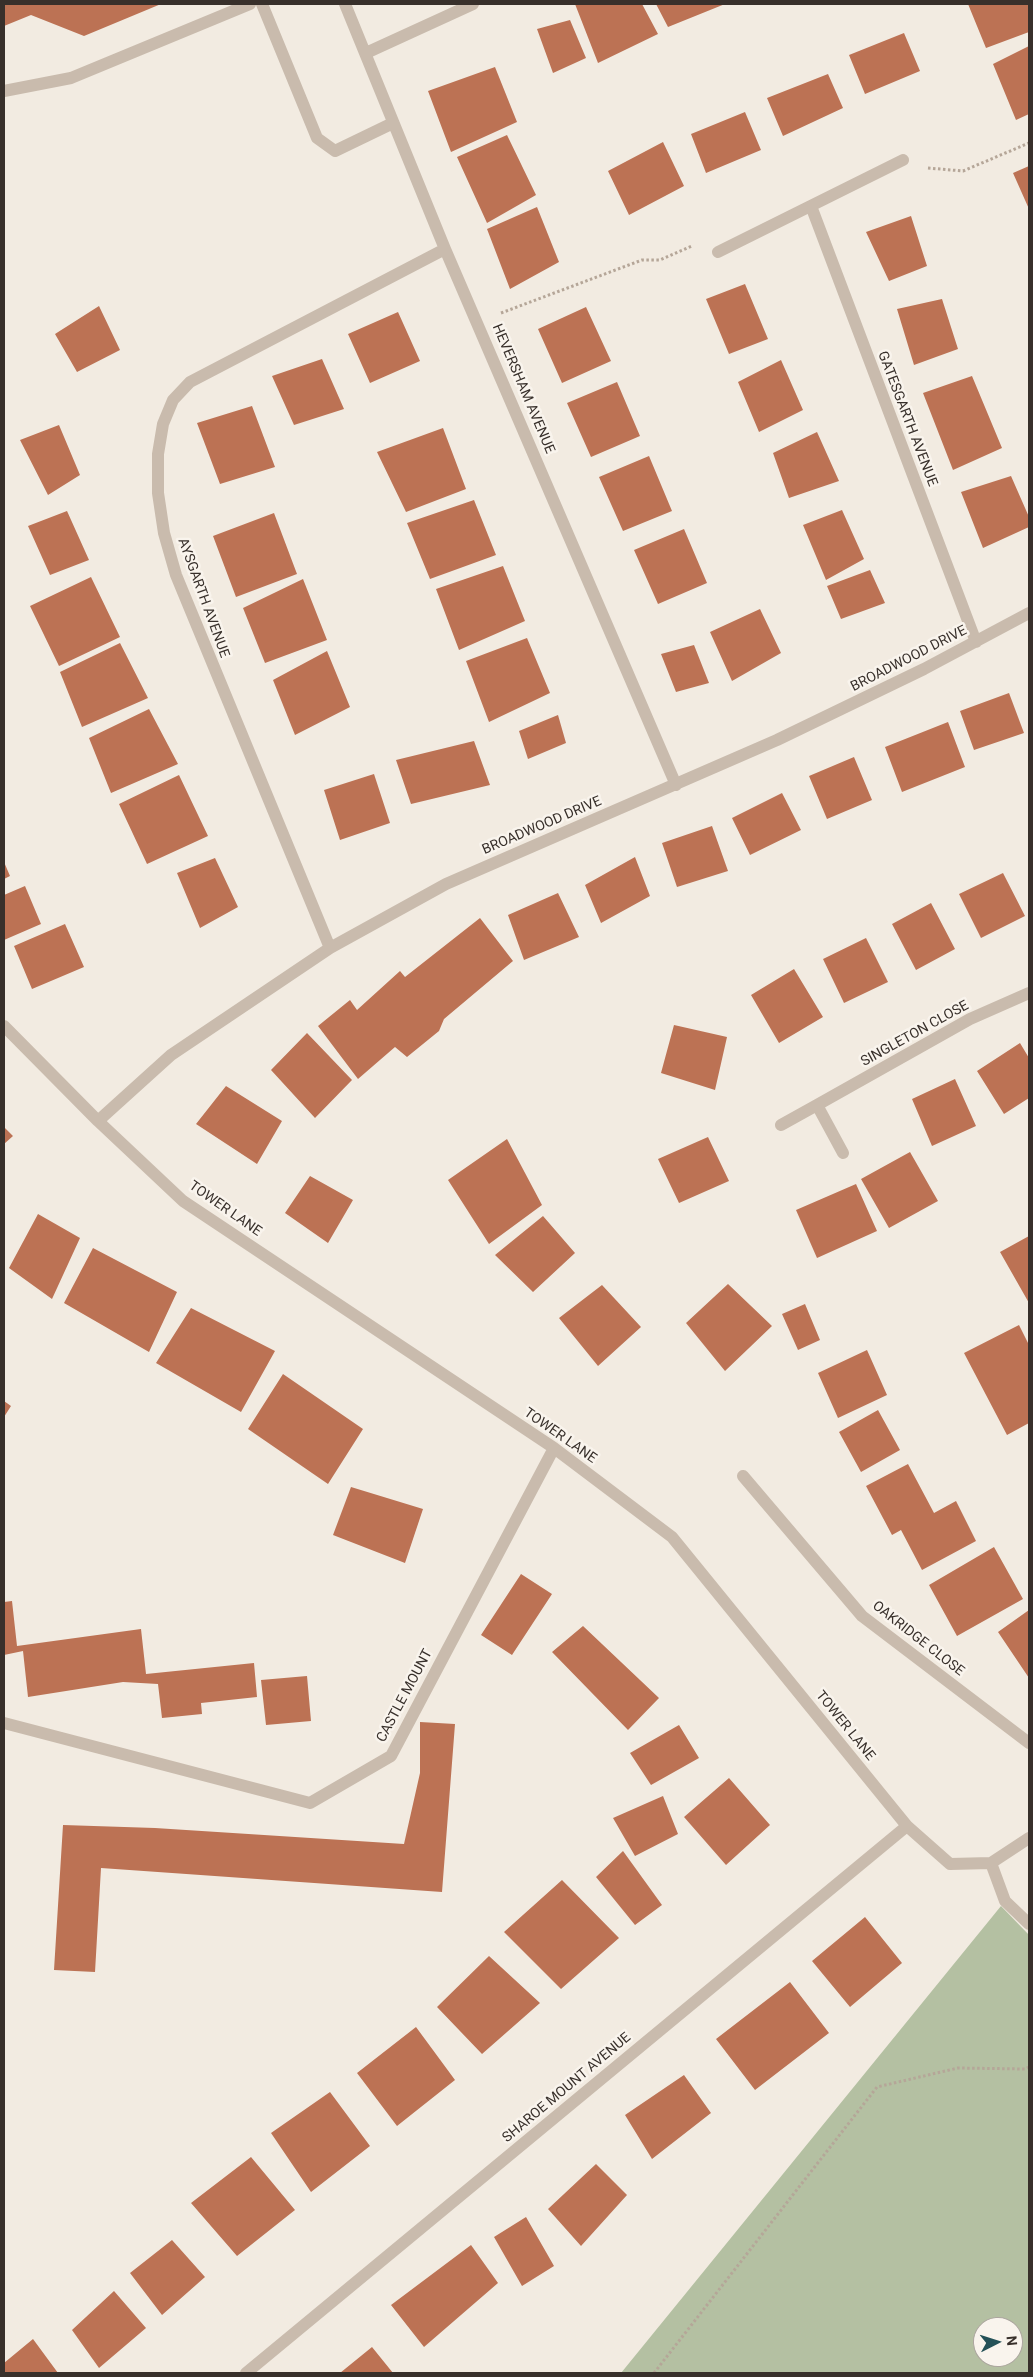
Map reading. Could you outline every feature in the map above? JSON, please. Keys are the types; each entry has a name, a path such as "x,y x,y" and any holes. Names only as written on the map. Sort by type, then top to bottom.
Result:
{"street":[{"path":"4,91 71,78 250,4"},
{"path":"262,4 317,138 335,150 393,123"},
{"name":"HEVERSHAM AVENUE","path":"345,4 445,248 676,785"},
{"path":"366,53 473,4"},
{"path":"718,252 904,160"},
{"name":"GATESGARTH AVENUE","path":"810,206 976,642"},
{"name":"AYSGARTH AVENUE","path":"330,948 176,575 164,533 158,493 158,454 163,424 173,400 190,382 445,248"},
{"name":"BROADWOOD DRIVE","path":"98,1121 171,1055 330,948 446,884 676,785 924,670 1029,614"},
{"name":"SINGLETON CLOSE","path":"781,1125 970,1019 1029,993"},
{"name":"TOWER LANE","path":"4,1026 98,1121 184,1201 554,1448 672,1538 907,1826 950,1864 991,1863"},
{"path":"817,1105 843,1153"},
{"name":"CASTLE MOUNT","path":"4,1723 310,1803 391,1756 554,1448"},
{"name":"OAKRIDGE CLOSE","path":"743,1476 862,1616 1029,1743"},
{"name":"SHAROE MOUNT AVENUE","path":"246,2373 907,1826"},
{"path":"1029,1838 991,1863 1005,1901 1029,1924"}],"path":[{"path":"904,160 923,168 963,172 1029,143"},
{"path":"477,322 642,260 660,260 697,244 718,252"},
{"path":"654,2373 877,2088 958,2068 1025,2069 1029,2067"}],"green space":[{"path":"1001,1906 1029,1935 1029,2373 621,2373"}],"building":[{"path":"4,4 161,4 84,36 31,15 4,26"},
{"path":"575,4 642,4 658,34 598,63"},
{"path":"656,4 725,4 668,27"},
{"path":"968,4 1029,4 1029,32 986,48"},
{"path":"570,20 586,58 553,73 537,29"},
{"path":"904,33 920,71 865,94 849,55"},
{"path":"1029,46 1029,114 1016,120 993,64"},
{"path":"495,67 517,122 451,152 428,91"},
{"path":"828,74 843,108 783,136 767,98"},
{"path":"745,112 761,150 706,173 691,134"},
{"path":"507,135 536,195 487,223 457,157"},
{"path":"663,142 684,186 629,215 608,171"},
{"path":"1029,166 1029,209 1013,173"},
{"path":"537,207 559,262 510,289 487,229"},
{"path":"911,216 927,266 889,281 866,232"},
{"path":"745,284 768,339 729,354 706,299"},
{"path":"942,299 958,349 914,365 897,309"},
{"path":"99,306 120,350 77,372 55,334"},
{"path":"586,307 611,361 562,383 538,329"},
{"path":"398,312 420,361 370,383 348,334"},
{"path":"322,359 344,409 294,425 272,376"},
{"path":"781,360 803,410 759,432 738,382"},
{"path":"972,376 1002,448 953,470 923,393"},
{"path":"617,382 640,436 591,457 567,403"},
{"path":"252,406 275,467 220,484 197,423"},
{"path":"59,425 80,475 48,495 20,440"},
{"path":"443,428 466,489 406,512 377,452"},
{"path":"817,432 839,481 789,498 773,453"},
{"path":"649,456 672,511 623,531 599,477"},
{"path":"1011,476 1029,517 1029,527 983,548 961,492"},
{"path":"474,500 496,555 430,579 407,523"},
{"path":"842,510 864,559 826,580 803,525"},
{"path":"67,511 89,560 50,575 28,526"},
{"path":"274,513 297,574 236,597 213,536"},
{"path":"684,529 707,583 658,604 634,550"},
{"path":"503,566 525,621 459,650 436,589"},
{"path":"870,570 885,603 841,619 827,586"},
{"path":"91,577 120,637 59,666 30,606"},
{"path":"303,579 327,640 265,663 243,608"},
{"path":"760,609 781,653 732,681 710,632"},
{"path":"527,638 550,693 489,722 466,661"},
{"path":"120,643 148,698 82,727 60,672"},
{"path":"694,645 709,683 676,692 661,654"},
{"path":"327,651 350,707 295,735 273,680"},
{"path":"1009,693 1024,733 974,750 960,711"},
{"path":"149,709 178,764 111,793 89,738"},
{"path":"558,715 566,743 528,759 519,731"},
{"path":"948,722 965,767 902,792 885,747"},
{"path":"474,741 490,785 411,804 396,760"},
{"path":"854,757 872,800 827,819 809,776"},
{"path":"374,774 390,823 340,840 324,790"},
{"path":"179,775 208,836 147,864 119,804"},
{"path":"782,793 801,830 750,855 732,818"},
{"path":"712,826 728,871 677,887 662,843"},
{"path":"635,857 650,896 601,923 585,885"},
{"path":"215,858 238,907 200,928 177,873"},
{"path":"4,862 10,876 4,879"},
{"path":"1003,873 1025,916 981,938 959,894"},
{"path":"25,886 41,924 4,940 4,895"},
{"path":"558,893 579,937 524,960 508,915"},
{"path":"931,903 955,949 916,970 892,924"},
{"path":"480,918 513,961 444,1019 439,1031 407,1057 395,1047 358,1079 318,1026 350,1000 357,1010 400,971 405,977"},
{"path":"65,924 84,967 32,989 14,946"},
{"path":"866,938 888,982 844,1003 823,959"},
{"path":"794,969 823,1017 779,1043 751,995"},
{"path":"674,1025 727,1037 715,1090 661,1073"},
{"path":"307,1033 352,1080 315,1118 271,1070"},
{"path":"1020,1043 1029,1058 1029,1098 1004,1114 977,1071"},
{"path":"955,1079 976,1126 932,1146 912,1099"},
{"path":"226,1086 282,1121 257,1164 196,1124"},
{"path":"4,1127 13,1136 4,1144"},
{"path":"708,1137 729,1181 679,1203 658,1159"},
{"path":"507,1139 542,1205 489,1244 448,1180"},
{"path":"910,1152 938,1201 889,1228 861,1179"},
{"path":"310,1176 353,1200 328,1243 285,1213"},
{"path":"856,1184 877,1231 817,1258 796,1210"},
{"path":"38,1214 80,1238 52,1299 9,1268"},
{"path":"543,1216 575,1253 533,1292 495,1255"},
{"path":"1029,1236 1029,1303 1000,1252"},
{"path":"93,1248 177,1292 149,1352 64,1303"},
{"path":"728,1284 772,1326 725,1371 686,1323"},
{"path":"602,1285 641,1327 598,1366 559,1318"},
{"path":"805,1304 820,1340 798,1350 782,1314"},
{"path":"191,1308 275,1351 241,1412 156,1363"},
{"path":"1019,1325 1029,1345 1029,1423 1007,1435 964,1353"},
{"path":"867,1350 887,1395 838,1418 818,1373"},
{"path":"283,1374 363,1429 328,1484 248,1429"},
{"path":"4,1401 11,1406 4,1417"},
{"path":"878,1410 900,1450 861,1472 839,1432"},
{"path":"908,1464 934,1513 956,1501 976,1541 922,1570 901,1530 892,1535 866,1486"},
{"path":"351,1487 423,1509 405,1563 333,1535"},
{"path":"994,1547 1023,1599 957,1636 929,1585"},
{"path":"521,1574 552,1594 512,1655 481,1635"},
{"path":"12,1601 17,1646 141,1629 146,1674 254,1663 257,1697 201,1703 202,1714 162,1718 158,1684 123,1682 28,1697 23,1651 4,1655 4,1602"},
{"path":"1029,1610 1029,1678 998,1632"},
{"path":"583,1626 659,1698 628,1730 552,1652"},
{"path":"307,1676 311,1721 266,1725 261,1680"},
{"path":"420,1722 455,1724 442,1892 101,1868 95,1972 54,1970 63,1825 155,1828 404,1844 420,1773"},
{"path":"679,1725 699,1758 651,1785 630,1753"},
{"path":"729,1778 770,1825 726,1865 684,1817"},
{"path":"663,1796 678,1834 635,1856 613,1818"},
{"path":"623,1851 662,1905 635,1925 596,1877"},
{"path":"562,1880 619,1938 561,1989 504,1932"},
{"path":"865,1917 902,1963 850,2007 812,1961"},
{"path":"489,1956 540,2003 482,2054 437,2007"},
{"path":"790,1982 829,2033 755,2090 716,2039"},
{"path":"416,2027 455,2080 397,2126 357,2073"},
{"path":"684,2075 711,2113 652,2159 625,2115"},
{"path":"330,2092 370,2146 311,2192 271,2133"},
{"path":"251,2157 295,2210 237,2256 191,2203"},
{"path":"596,2164 627,2195 581,2246 548,2209"},
{"path":"526,2217 554,2266 522,2286 494,2237"},
{"path":"172,2240 205,2277 162,2315 130,2273"},
{"path":"471,2245 498,2283 424,2347 391,2305"},
{"path":"114,2291 146,2328 99,2368 72,2330"},
{"path":"33,2339 58,2373 4,2373 4,2363"},
{"path":"372,2347 393,2373 340,2373"}]}
